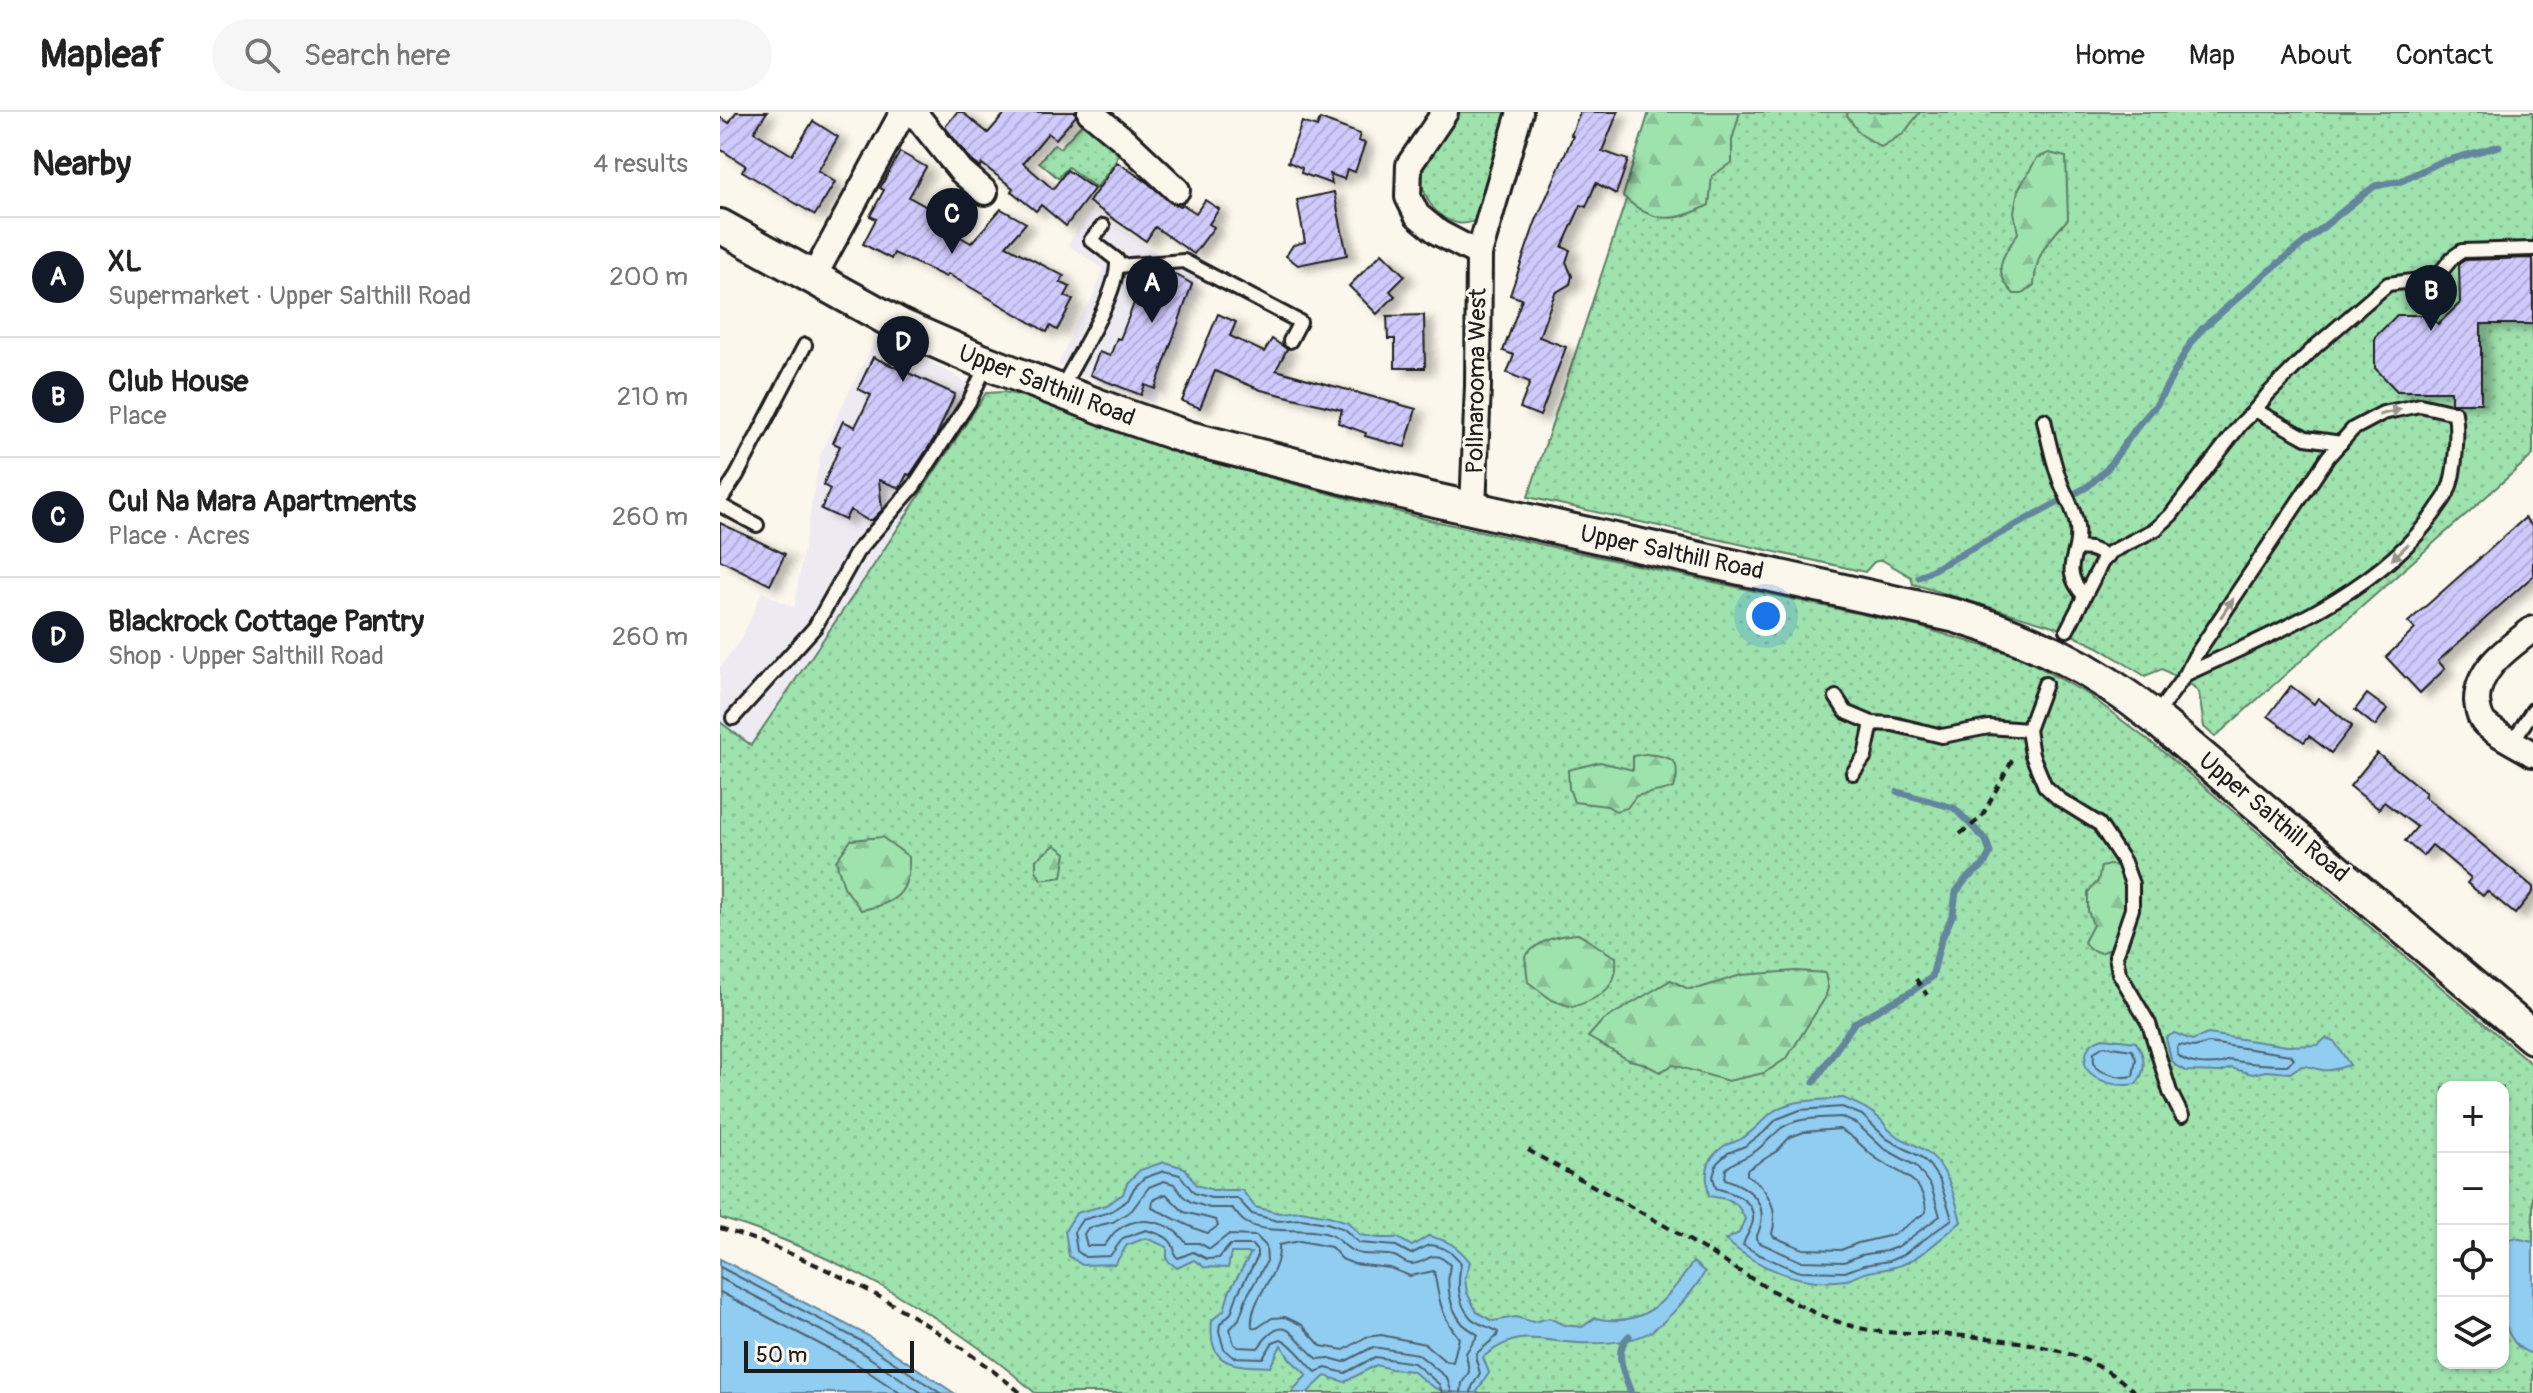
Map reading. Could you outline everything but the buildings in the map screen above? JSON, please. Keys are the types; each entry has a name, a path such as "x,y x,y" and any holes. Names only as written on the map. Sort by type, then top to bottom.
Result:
{"main road":[{"name":"Upper Salthill Road","path":"720,226 901,326 987,363 1189,438 1473,509 1956,616 2008,631 2059,653 2154,717 2533,1037"}],"street":[{"path":"813,278 903,112"},
{"path":"910,112 961,171 985,192"},
{"path":"1090,112 1177,190"},
{"name":"Pollnarooma West","path":"1445,112 1413,156 1408,174 1408,197 1417,215 1439,233 1479,254"},
{"name":"Pollnarooma West","path":"1473,509 1479,254 1520,112"},
{"path":"2523,748 2483,722 2477,695 2491,665 2533,629"}],"lane":[{"path":"1060,391 1118,274 1117,260 1091,240 1103,226"},
{"path":"2067,630 2108,556 2156,529 2171,515 2240,425 2268,394 2316,346 2388,284 2436,278 2462,251 2533,249"},
{"path":"1117,266 1184,261 1300,322 1290,341"},
{"path":"757,525 720,503 805,345"},
{"path":"733,718 815,627 857,552 914,486 969,402 987,363"},
{"path":"2154,717 2186,674 2328,457 2353,429 2383,413 2420,405 2455,413 2458,433 2448,491 2420,534 2390,563 2325,605 2186,674"},
{"path":"2255,410 2306,438 2341,443"},
{"path":"2044,420 2051,455 2064,491 2072,503 2078,528 2077,548 2070,565 2073,584 2084,596"},
{"path":"2077,548 2091,549 2108,556"},
{"path":"2045,684 2028,730 2032,755 2045,786 2059,799 2099,824 2124,862 2132,884 2132,909 2116,956 2119,973 2149,1024 2170,1092 2182,1116"},
{"path":"1836,697 1846,712 1872,723 1893,724 1942,736 1989,727 2028,730"},
{"path":"2523,748 2533,710"},
{"path":"1853,773 1865,756 1872,723"}],"path":[{"path":"1960,834 1981,818 2028,730"},
{"path":"1916,979 1927,995"},
{"path":"1528,1150 1697,1245 1752,1280 1811,1310 1873,1331 1936,1334 2060,1350 2097,1365 2136,1393"},
{"path":"720,1228 784,1250 836,1274 948,1339 1021,1393"}],"shaded area":[{"path":"1090,206 1146,246 1199,278 1154,403 1058,365 1076,323 1093,297 1103,269 1068,245"},
{"path":"879,333 986,393 870,571 750,746 720,722 720,667 742,638 762,592 794,608 820,456"}],"green space":[{"path":"1460,112 1509,112 1478,219 1467,223 1457,223 1438,213 1430,204 1422,183 1428,155"},
{"path":"1649,112 1740,112 1732,140 1732,162 1712,176 1709,205 1685,215 1664,218 1644,212 1623,196"},
{"path":"1655,112 2533,112 2533,455 2215,737 2204,727 2199,693 2193,686 2162,669 2145,676 2098,647 2053,626 1913,584 1911,577 1882,560 1874,562 1865,572 1528,497"},
{"path":"1848,112 1920,112 1903,134 1881,147 1859,133"},
{"path":"1080,117 1120,149 1116,161 1096,188 1068,167 1058,178 1039,162 1054,144 1060,148 1081,125"},
{"path":"2049,153 2066,157 2068,219 2040,256 2034,285 2022,294 2014,294 2002,278 2001,263 2018,233 2014,212 2018,190 2037,158"},
{"path":"1003,392 1028,397 1189,456 1425,519 1920,627 2021,657 2089,695 2162,751 2533,1065 2533,1393 1035,1393 965,1338 886,1289 803,1248 720,1218 720,722 751,745 986,393"},
{"path":"1645,754 1673,761 1677,770 1674,788 1636,796 1627,808 1616,811 1607,806 1574,802 1568,770 1600,762 1633,770 1633,756"},
{"path":"882,837 909,857 907,880 898,896 891,901 861,910 844,887 836,861 851,840"},
{"path":"1055,845 1066,853 1062,877 1041,880 1036,870 1036,860"},
{"path":"2120,866 2127,885 2127,907 2112,948 2101,953 2089,949 2084,942 2093,925 2088,911 2088,892 2098,881 2101,867"},
{"path":"1578,934 1616,957 1616,968 1605,991 1572,1007 1552,1000 1528,982 1525,956 1549,939"},
{"path":"1796,971 1825,973 1828,988 1825,998 1787,1058 1764,1073 1728,1081 1673,1065 1660,1072 1629,1060 1588,1037 1602,1021 1671,980 1688,989 1741,975"}],"water":[{"path":"2174,1033 2192,1040 2208,1034 2287,1046 2318,1045 2326,1038 2334,1041 2350,1065 2332,1070 2303,1066 2290,1073 2266,1071 2252,1074 2231,1068 2221,1072 2186,1071 2171,1059 2166,1038"},
{"path":"2103,1038 2136,1042 2144,1063 2136,1084 2108,1083 2095,1077 2085,1067 2088,1048"},
{"path":"1843,1098 1863,1107 1891,1132 1934,1158 1950,1183 1961,1222 1921,1254 1897,1267 1849,1279 1813,1281 1797,1278 1766,1267 1725,1240 1739,1233 1745,1219 1732,1201 1709,1196 1709,1162 1717,1151 1745,1136 1777,1109 1805,1101"},
{"path":"1164,1162 1185,1168 1196,1185 1213,1190 1242,1190 1255,1207 1279,1213 1301,1211 1329,1216 1348,1222 1360,1235 1398,1238 1412,1246 1428,1236 1446,1242 1470,1262 1465,1279 1467,1293 1477,1312 1493,1321 1516,1317 1533,1322 1549,1318 1564,1325 1582,1327 1595,1318 1627,1319 1641,1315 1664,1299 1693,1262 1705,1272 1673,1313 1642,1336 1625,1341 1595,1343 1528,1338 1507,1342 1483,1357 1489,1373 1476,1393 1441,1390 1413,1371 1376,1365 1345,1382 1325,1376 1307,1393 1294,1393 1293,1390 1307,1375 1281,1345 1270,1367 1226,1361 1214,1347 1212,1320 1224,1310 1230,1290 1251,1253 1231,1253 1228,1268 1204,1267 1194,1260 1177,1268 1167,1260 1167,1247 1146,1238 1127,1245 1115,1264 1082,1265 1069,1256 1065,1231 1076,1213 1106,1205 1123,1194 1127,1183 1140,1170"},
{"path":"2509,1240 2533,1242 2533,1354 2520,1347 2509,1331"},
{"path":"720,1259 867,1335 954,1393 720,1393"}],"waterway":[{"path":"1919,577 2087,487 2107,469 2157,404 2191,342 2202,329 2364,194 2375,186 2401,181 2438,163 2499,146"},
{"path":"1814,1082 1854,1023 1932,977 1941,940 1953,914 1956,892 1966,879 1983,866 1990,853 1986,840 1954,808 1898,792"},
{"path":"1629,1336 1621,1349 1621,1356 1631,1393"}],"place":[{"name":"Cul Na Mara Apartments","path":"952,254"},
{"name":"XL","path":"1152,323"},
{"name":"Club House","path":"2431,331"},
{"name":"Blackrock Cottage Pantry","path":"903,382"}]}
